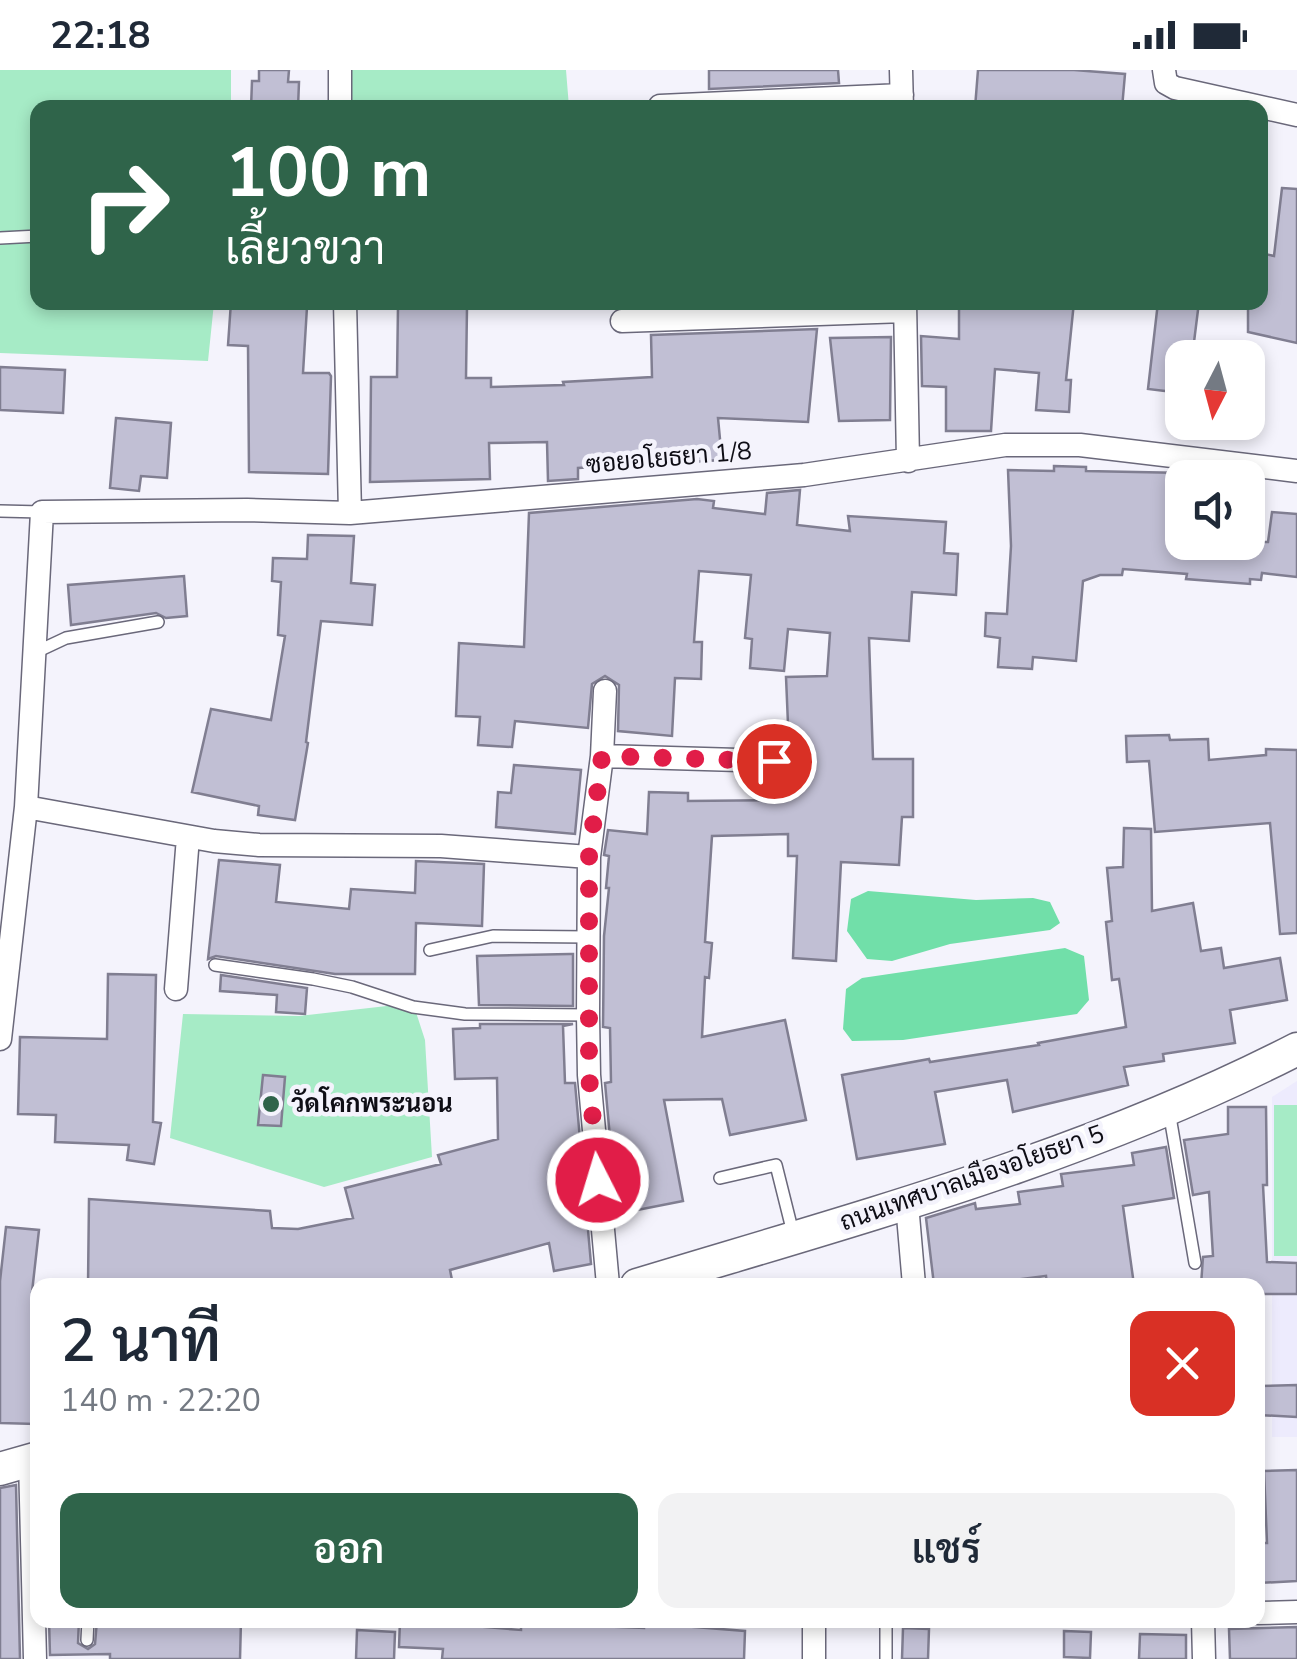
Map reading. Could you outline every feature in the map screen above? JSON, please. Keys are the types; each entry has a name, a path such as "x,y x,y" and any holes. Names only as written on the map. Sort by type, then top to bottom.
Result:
{"street":[{"path":"340,70 340,100"},
{"path":"901,70 902,100"},
{"path":"1164,70 1166,83 1176,88 1230,100"},
{"path":"1268,109 1297,115"},
{"path":"345,310 350,513"},
{"path":"622,321 844,310"},
{"path":"905,310 908,462"},
{"name":"ซอยอโยธยา 1/8","path":"42,512 350,513 804,475 1005,445 1080,445 1297,471"},
{"path":"0,1039 26,806 42,512"},
{"path":"604,690 602,756 589,857 588,1015 589,1075 607,1278"},
{"path":"602,756 774,761"},
{"path":"26,806 259,846 440,846 589,857"},
{"path":"176,989 188,836"},
{"name":"ถนนเทศบาลเมืองอโยธยา 5","path":"669,1278 718,1267 794,1237 907,1204 1168,1111 1297,1048"},
{"path":"907,1204 913,1278"},
{"path":"22,1462 30,1533"},
{"path":"1265,1613 1297,1612"},
{"path":"35,1628 35,1659"},
{"path":"814,1628 814,1659"},
{"path":"1204,1628 1204,1659"}],"lane":[{"path":"0,238 30,236"},
{"path":"0,510 42,512"},
{"path":"34,654 66,638 158,622"},
{"path":"430,950 492,936 589,938"},
{"path":"214,965 313,979 413,1007 465,1014 588,1015"},
{"path":"1168,1111 1194,1263"},
{"path":"720,1178 776,1164 794,1237"},
{"path":"87,1640 88,1628"},
{"path":"886,1628 886,1659"}],"shaded area":[{"path":"0,70 231,70 231,100 30,100 30,310 213,310 208,361 0,353"},
{"path":"352,70 566,70 568,100 352,100"},
{"path":"868,891 976,900 1033,898 1050,902 1060,923 1050,930 950,944 892,961 867,959 847,931 851,899"},
{"path":"1065,948 1084,956 1089,1000 1077,1014 903,1040 852,1041 843,1029 846,989 862,978"},
{"path":"413,1003 425,1040 432,1157 324,1187 170,1138 183,1014 299,1016"},
{"path":"1297,1081 1297,1437 1272,1437 1272,1097"},
{"path":"1274,1105 1297,1105 1297,1256 1274,1256"}],"building":[{"path":"259,70 289,70 288,82 299,82 298,100 251,100 252,81 259,81"},
{"path":"709,70 838,70 839,83 709,89"},
{"path":"978,70 1125,74 1123,100 976,100"},
{"path":"1282,188 1297,189 1297,343 1248,332 1248,310 1268,310 1268,255 1274,256"},
{"path":"230,310 307,310 303,373 331,376 328,474 249,472 248,346 228,345"},
{"path":"398,310 467,310 466,378 491,378 491,387 652,377 651,335 817,329 808,422 718,418 722,460 578,468 578,479 548,481 547,442 489,443 490,479 370,482 371,377 397,377"},
{"path":"959,310 1073,310 1066,380 1071,380 1069,412 1036,410 1039,373 995,369 991,431 946,431 946,387 922,386 921,336 959,339"},
{"path":"1157,310 1198,310 1194,340 1165,340 1165,391 1148,389"},
{"path":"891,337 890,420 839,421 830,338"},
{"path":"0,367 65,370 63,413 0,410"},
{"path":"116,418 171,423 167,478 141,476 139,491 110,488"},
{"path":"1054,466 1086,467 1086,471 1165,473 1165,560 1265,560 1272,512 1297,514 1297,577 1262,573 1261,580 1250,579 1250,584 1123,569 1122,575 1100,575 1083,581 1076,661 1033,657 1032,669 998,667 1000,638 985,636 986,613 1007,614 1011,546 1008,470 1054,471"},
{"path":"800,490 797,525 850,531 848,516 946,522 944,553 958,554 956,595 912,592 909,641 869,638 873,759 913,759 913,817 902,817 899,865 841,862 836,961 793,958 797,856 788,856 788,834 712,836 705,942 712,943 709,978 705,977 702,1037 785,1020 806,1120 730,1135 722,1099 664,1100 683,1201 617,1214 605,1083 611,1082 610,1028 603,1027 609,888 609,856 604,855 608,830 647,834 649,792 688,793 688,801 788,800 791,795 786,677 827,676 830,633 788,629 784,671 750,668 752,639 745,638 751,575 699,571 694,642 702,642 701,679 675,678 672,736 618,731 619,685 605,676 592,684 588,728 515,721 512,747 478,745 480,717 456,716 459,643 524,647 529,513 697,499 714,501 713,508 765,514 767,493"},
{"path":"308,535 354,536 351,583 375,585 372,625 321,621 295,820 258,815 259,806 192,792 211,709 271,720 285,636 278,635 281,582 272,581 273,558 307,559"},
{"path":"184,576 187,616 166,618 156,613 71,625 68,585"},
{"path":"1169,735 1170,740 1208,739 1209,760 1266,755 1266,749 1297,750 1297,933 1280,934 1270,823 1155,832 1149,761 1127,762 1126,736"},
{"path":"514,765 581,770 575,834 496,827 498,792 511,793"},
{"path":"1124,828 1151,829 1152,911 1193,903 1201,951 1221,948 1224,968 1280,958 1287,1000 1230,1010 1235,1043 1163,1054 1164,1061 1124,1067 1128,1085 1013,1112 1007,1080 935,1092 945,1144 857,1159 842,1075 1039,1045 1126,1027 1119,979 1112,980 1106,922 1112,921 1107,868 1123,867"},
{"path":"219,860 280,865 276,902 349,909 351,889 415,893 416,861 484,864 482,926 416,923 415,974 335,974 216,956 208,959"},
{"path":"573,954 573,1006 479,1005 477,956"},
{"path":"108,974 156,975 153,1122 161,1123 154,1164 127,1160 129,1145 55,1142 56,1115 18,1114 20,1037 107,1039"},
{"path":"221,975 307,988 305,1014 276,1012 277,995 220,991"},
{"path":"480,1024 573,1024 563,1026 565,1083 575,1083 591,1264 554,1271 549,1243 450,1270 452,1278 88,1278 89,1199 270,1211 272,1228 298,1229 353,1218 345,1188 441,1164 438,1155 498,1139 497,1078 455,1079 453,1029 480,1028"},
{"path":"263,1075 285,1077 281,1126 258,1125"},
{"path":"1228,1107 1266,1107 1267,1185 1263,1185 1267,1262 1297,1263 1297,1294 1265,1294 1265,1278 1202,1278 1203,1257 1213,1256 1209,1192 1193,1195 1184,1140 1228,1134"},
{"path":"1166,1147 1174,1198 1123,1206 1133,1278 933,1278 926,1218 975,1203 976,1209 1020,1204 1018,1192 1063,1186 1061,1174 1134,1165 1132,1153"},
{"path":"6,1227 39,1230 34,1278 30,1278 30,1424 0,1423 0,1281"},
{"path":"1297,1385 1297,1417 1265,1415 1265,1386"},
{"path":"1297,1470 1297,1581 1265,1583 1265,1471"},
{"path":"16,1485 20,1659 0,1659 0,1488"},
{"path":"1297,1627 1297,1659 1230,1659 1229,1629"},
{"path":"49,1628 79,1628 78,1643 88,1649 95,1644 96,1628 241,1628 240,1659 50,1655"},
{"path":"400,1628 745,1631 744,1659 442,1659 443,1649 399,1647"},
{"path":"903,1628 929,1629 928,1659 902,1659"},
{"path":"357,1630 395,1632 394,1659 356,1659"},
{"path":"1064,1631 1091,1632 1090,1658 1064,1657"},
{"path":"1140,1634 1186,1635 1186,1659 1139,1659"}],"place":[{"name":"วัดโคกพระนอน","path":"271,1104"}],"route":[{"path":"598,1180 589,1075 589,857 602,756 774,761"}]}
